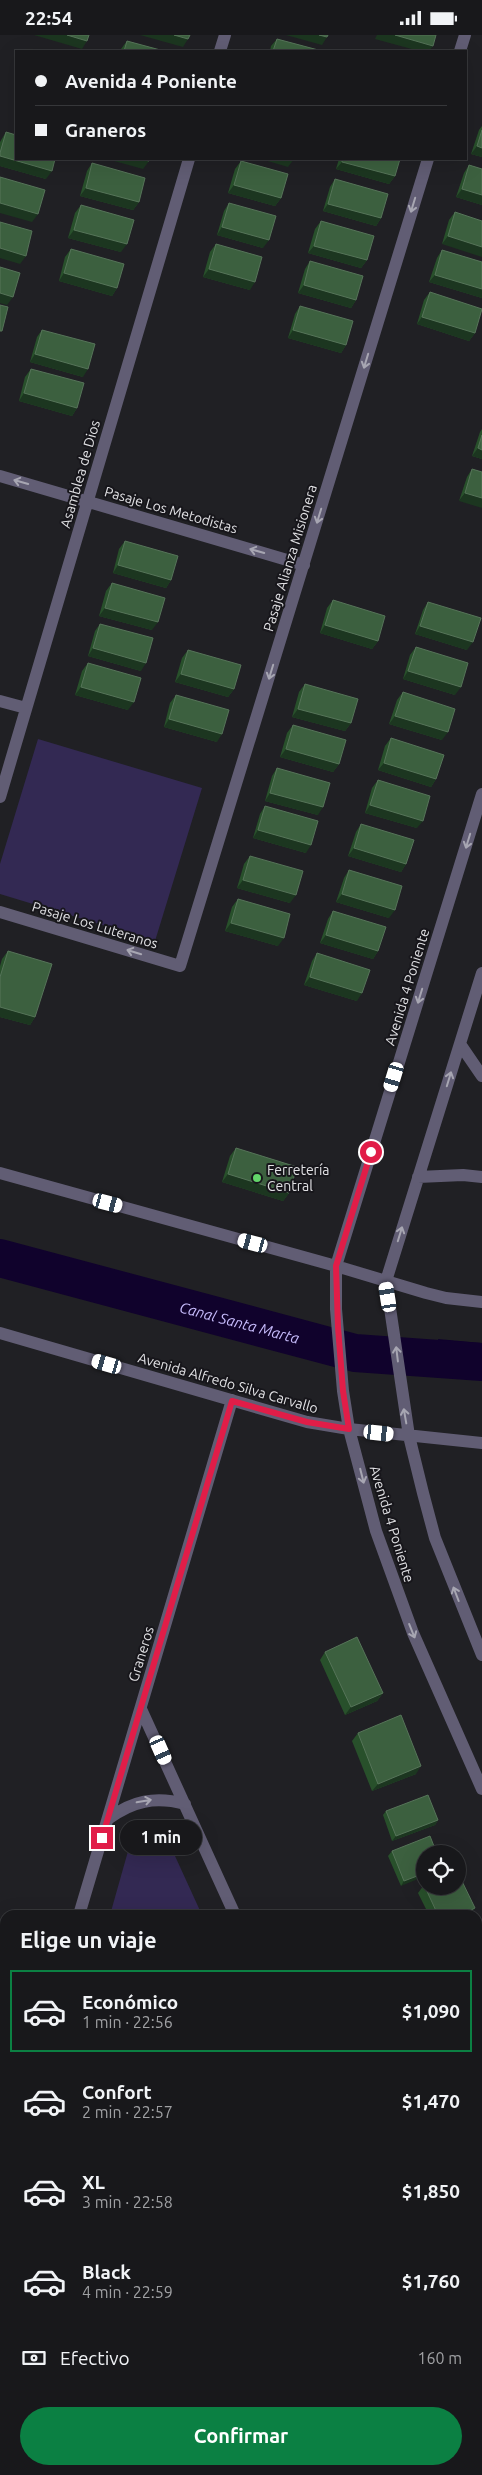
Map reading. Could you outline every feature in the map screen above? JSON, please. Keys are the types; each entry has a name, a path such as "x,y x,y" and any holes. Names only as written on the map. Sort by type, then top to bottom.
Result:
{"street":[{"path":"220,50 225,35"},
{"path":"460,50 465,35"},
{"name":"Asamblea de Dios","path":"0,797 189,160"},
{"name":"Pasaje Alianza Misionera","path":"180,966 428,160"},
{"name":"Pasaje Los Metodistas","path":"0,476 304,565"},
{"path":"0,701 26,708"},
{"name":"Avenida 4 Poniente","path":"482,794 336,1266 336,1309 343,1391 349,1429 376,1531 413,1633 482,1789"},
{"name":"Pasaje Los Luteranos","path":"0,912 180,966"},
{"path":"482,973 386,1281 409,1436 435,1538 482,1655"},
{"path":"460,1044 482,1076"},
{"path":"0,1173 446,1298 482,1301"},
{"path":"418,1177 463,1175 482,1177"},
{"name":"Avenida Alfredo Silva Carvallo","path":"0,1333 307,1422 349,1429 482,1443"},
{"name":"Graneros","path":"81,1910 232,1401"},
{"path":"141,1709 233,1910"},
{"path":"108,1819 123,1808 141,1801 160,1799 185,1804"}],"shaded area":[{"path":"38,739 202,788 155,941 0,894 0,864"},
{"path":"438,1339 482,1343 482,1380 445,1377"},
{"path":"159,1821 200,1910 111,1910 134,1830"}],"building":[{"path":"67,35 89,35 87,41"},
{"path":"174,35 190,35 188,39"},
{"path":"395,35 436,35 433,46"},
{"path":"277,39 318,50 273,50"},
{"path":"127,41 160,50 124,50"},
{"path":"482,130 482,148 477,146"},
{"path":"6,132 15,135 15,160 55,160 52,171 0,156"},
{"path":"342,160 400,160 395,176 342,162"},
{"path":"241,161 288,174 281,198 234,185"},
{"path":"92,163 145,178 139,202 86,188"},
{"path":"469,165 482,169 482,195 462,189"},
{"path":"0,177 45,190 38,214 0,203"},
{"path":"335,179 388,194 381,218 328,204"},
{"path":"229,203 276,216 269,240 222,227"},
{"path":"81,205 134,220 127,244 74,230"},
{"path":"455,212 482,221 482,247 448,236"},
{"path":"321,221 374,236 367,260 314,246"},
{"path":"0,222 32,231 26,256 0,248"},
{"path":"216,244 262,257 255,282 209,269"},
{"path":"71,249 124,264 117,288 64,273"},
{"path":"442,250 482,262 482,289 435,275"},
{"path":"310,261 363,276 356,300 304,285"},
{"path":"0,267 20,273 13,297 0,293"},
{"path":"430,292 482,309 475,333 422,317"},
{"path":"0,305 8,307 2,331 0,331"},
{"path":"300,306 353,321 346,345 293,330"},
{"path":"42,330 95,344 88,369 35,354"},
{"path":"31,369 84,383 77,408 24,393"},
{"path":"482,435 482,450 478,448"},
{"path":"472,469 482,472 482,498 465,493"},
{"path":"125,541 178,556 171,580 118,565"},
{"path":"112,583 165,598 158,622 105,608"},
{"path":"333,600 385,616 378,641 325,625"},
{"path":"428,602 481,618 473,642 420,626"},
{"path":"100,624 153,638 146,663 93,648"},
{"path":"416,647 468,663 461,687 408,671"},
{"path":"188,650 241,665 234,689 181,674"},
{"path":"88,663 141,678 134,702 81,687"},
{"path":"305,684 358,699 351,723 298,709"},
{"path":"403,692 455,709 448,732 395,716"},
{"path":"176,695 229,710 222,734 169,719"},
{"path":"293,725 346,740 339,764 286,749"},
{"path":"391,738 444,755 436,779 384,763"},
{"path":"277,768 330,783 323,807 270,793"},
{"path":"378,780 430,796 423,821 370,805"},
{"path":"265,806 318,821 311,845 258,830"},
{"path":"361,824 414,840 406,864 354,848"},
{"path":"250,856 303,871 296,895 243,880"},
{"path":"349,870 402,886 395,910 342,894"},
{"path":"238,899 290,914 284,938 231,923"},
{"path":"333,911 386,927 378,951 326,935"},
{"path":"8,951 52,964 35,1017 0,1007 0,977"},
{"path":"317,953 370,970 362,993 310,977"},
{"name":"Ferretería Central","path":"236,1148 297,1167 289,1193 228,1174"},
{"path":"357,1637 383,1693 351,1707 325,1652"},
{"path":"401,1715 421,1766 378,1784 358,1733"},
{"path":"428,1795 438,1820 396,1836 386,1811"},
{"path":"430,1836 434,1845 416,1845 416,1876 404,1881 392,1851"},
{"path":"466,1889 475,1908 471,1910 436,1910 429,1895 466,1895"}],"waterway":[{"name":"Canal Santa Marta","path":"0,1258 355,1353 482,1362"}],"place":[{"name":"Ferretería Central","path":"257,1178"}],"route":[{"path":"102,1838 232,1401 307,1422 349,1429 343,1391 336,1309 336,1266 371,1152"}]}
